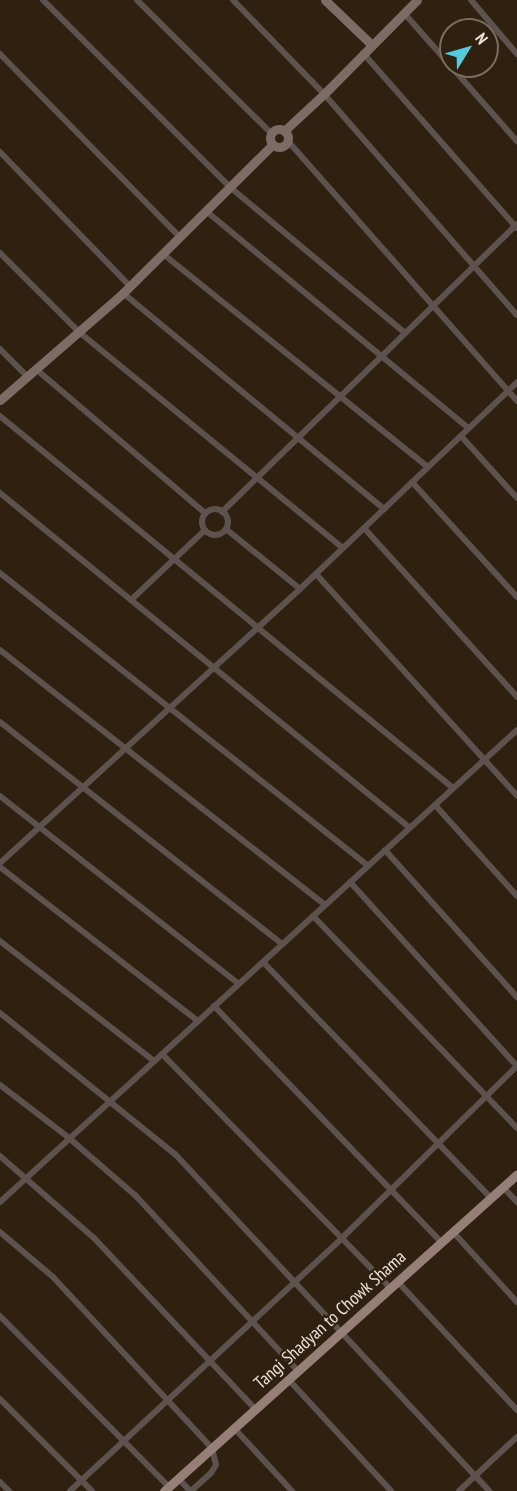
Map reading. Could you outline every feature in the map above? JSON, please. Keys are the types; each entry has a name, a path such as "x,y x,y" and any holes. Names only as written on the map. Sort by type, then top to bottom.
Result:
{"main road":[{"path":"326,0 372,45"},
{"path":"286,135 279,129 271,133 270,139 273,144 280,146 286,135 324,94 417,0"},
{"path":"0,400 127,290 273,144"},
{"name":"Tangi Shadyan to Chowk Shama","path":"166,1489 517,1174"}],"street":[{"path":"44,0 231,188 405,333"},
{"path":"137,0 271,133"},
{"path":"233,0 324,94 517,315"},
{"path":"471,0 517,54"},
{"path":"404,13 517,141"},
{"path":"222,512 516,226 363,53"},
{"path":"0,54 180,237"},
{"path":"286,135 432,307 517,401"},
{"path":"0,152 127,290 384,509"},
{"path":"206,211 468,428"},
{"path":"0,253 79,332 343,548"},
{"path":"163,254 428,467"},
{"path":"0,349 28,377"},
{"path":"37,370 205,513"},
{"path":"198,1021 0,865 300,590 517,382"},
{"path":"0,416 453,788"},
{"path":"460,436 517,498"},
{"path":"412,482 517,597"},
{"path":"0,493 410,828"},
{"path":"205,530 202,522 205,513 214,509 222,512 227,520 226,529"},
{"path":"364,528 517,697"},
{"path":"205,530 218,534 226,529"},
{"path":"226,529 300,590"},
{"path":"131,600 205,530"},
{"path":"0,573 368,866"},
{"path":"316,574 517,796"},
{"path":"0,650 325,905"},
{"path":"0,722 282,944"},
{"path":"0,1202 517,730"},
{"path":"0,796 239,984"},
{"path":"435,805 517,896"},
{"path":"385,850 517,997"},
{"path":"70,1491 252,1322 268,1304 296,1282 517,1066 350,882"},
{"path":"313,916 517,1128"},
{"path":"0,941 154,1061"},
{"path":"263,962 491,1198"},
{"path":"214,1006 441,1242"},
{"path":"0,1013 111,1100 175,1154 489,1491"},
{"path":"162,1054 342,1238 394,1285 517,1410"},
{"path":"0,1085 69,1138 136,1196 298,1371"},
{"path":"0,1156 27,1177 94,1238 255,1409"},
{"path":"503,1187 517,1202"},
{"path":"0,1232 53,1277 212,1448 216,1464 211,1473 191,1491 178,1478"},
{"path":"453,1232 517,1302"},
{"path":"0,1316 123,1441 166,1489"},
{"path":"289,1380 392,1491"},
{"path":"0,1399 92,1491"},
{"path":"234,1428 292,1491"},
{"path":"459,1491 517,1437"},
{"path":"0,1482 9,1491"}]}
